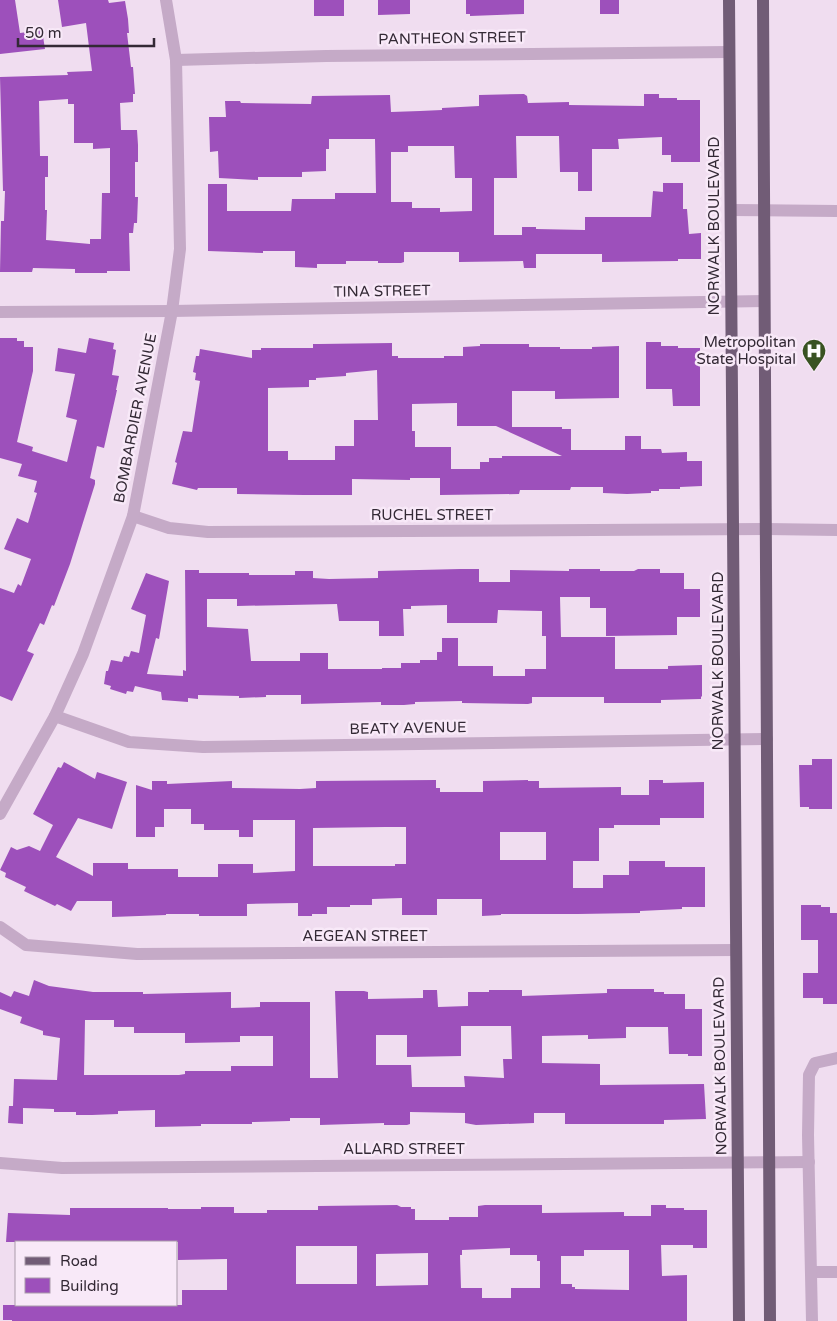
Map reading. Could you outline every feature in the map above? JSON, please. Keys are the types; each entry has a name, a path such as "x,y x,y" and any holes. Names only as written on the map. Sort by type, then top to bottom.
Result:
{"main road":[{"name":"NORWALK BOULEVARD","path":"729,0 739,1321"},
{"path":"763,0 770,1321"}],"street":[{"name":"BOMBARDIER AVENUE","path":"0,814 55,716 83,654 133,516 172,311 180,249 176,60 166,0"},
{"name":"PANTHEON STREET","path":"176,60 326,56 729,52"},
{"path":"731,210 837,211"},
{"name":"TINA STREET","path":"0,312 764,301"},
{"name":"RUCHEL STREET","path":"133,516 169,528 208,532 837,530"},
{"name":"BEATY AVENUE","path":"55,716 129,742 203,747 767,739"},
{"name":"AEGEAN STREET","path":"0,927 26,944 137,954 736,950"},
{"path":"812,1321 809,1075 816,1062 837,1058"},
{"name":"ALLARD STREET","path":"0,1163 62,1168 809,1162"},
{"path":"811,1272 837,1272"}],"building":[{"path":"0,0 15,0 20,33 42,30 45,49 0,54"},
{"path":"58,0 108,0 109,3 125,1 135,94 133,94 133,102 120,103 121,130 137,130 138,145 138,162 135,162 135,197 138,197 137,223 134,223 133,233 129,233 130,271 75,273 75,269 33,268 32,272 0,272 1,221 4,221 5,191 3,191 0,77 68,75 67,72 92,71 86,23 62,27","holes":["68,99 68,104 74,104 74,143 93,143 93,149 110,148 110,193 102,193 101,239 90,239 90,244 46,240 45,177 48,177 48,156 40,156 39,101"]},
{"path":"314,0 344,0 344,16 314,16"},
{"path":"378,0 410,0 410,14 378,15"},
{"path":"466,0 524,0 524,14 470,16 470,14 466,14"},
{"path":"600,0 619,0 619,14 600,14"},
{"path":"524,94 527,96 528,103 569,102 569,105 644,106 644,94 659,94 659,98 677,98 677,100 700,100 700,162 671,162 671,155 662,155 662,137 618,139 619,149 592,149 592,191 578,191 578,172 560,172 559,136 516,136 517,178 494,178 494,235 522,235 522,227 585,230 585,217 651,217 653,191 663,192 663,183 683,183 683,209 687,209 689,234 701,233 701,259 602,262 602,254 536,254 536,268 524,268 523,261 459,262 459,252 404,252 404,262 401,263 346,261 346,264 317,264 317,268 295,267 295,251 263,251 263,253 208,251 208,184 227,184 227,211 291,211 292,199 335,199 335,193 376,193 375,139 329,139 329,149 326,149 326,171 302,172 302,177 258,177 258,180 219,178 218,151 210,152 209,117 226,117 225,101 311,104 312,96 390,95 391,112 479,106 479,95","holes":["408,146 454,146 455,178 472,178 472,211 440,212 440,208 412,208 412,202 391,202 391,152 408,152"]},
{"path":"0,338 17,338 17,341 24,341 24,347 33,347 33,371 17,442 33,447 32,451 67,462 77,420 66,417 75,374 55,371 58,348 86,353 89,338 114,343 113,349 116,350 112,375 119,376 104,448 97,446 90,478 95,480 95,484 70,564 54,606 52,605 44,625 40,623 27,651 34,654 12,701 0,696 0,588 14,593 18,584 21,586 31,559 4,549 17,518 28,523 37,493 34,492 37,481 18,476 22,464 0,458"},
{"path":"646,342 661,342 661,346 678,346 678,348 700,348 700,406 673,406 672,389 646,389"},
{"path":"392,343 392,356 398,356 398,358 463,356 463,347 480,346 480,344 529,344 529,347 560,347 560,349 592,349 592,347 619,346 619,398 555,399 555,391 512,391 512,427 562,427 562,429 571,429 571,450 625,450 625,436 641,436 641,449 661,449 662,453 687,452 687,461 702,461 702,486 659,489 659,491 651,491 651,493 627,494 603,493 603,487 571,487 570,490 520,490 519,494 440,495 440,478 410,478 410,480 352,479 352,495 304,495 237,494 237,488 198,488 197,490 172,484 177,463 175,462 183,431 192,432 200,381 195,380 196,373 193,372 196,356 199,356 200,349 252,358 252,350 261,350 261,348 313,348 313,344","holes":["377,370 378,420 354,420 354,446 335,446 335,460 288,460 288,451 268,451 268,388 309,387 309,380 316,380 316,378 346,376 346,373","457,403 457,426 496,426 562,456 502,456 502,458 489,458 489,462 480,462 480,469 451,469 451,447 415,447 415,431 412,431 412,404"]},
{"path":"479,569 479,582 510,582 510,570 569,571 569,569 600,569 600,571 634,571 638,569 660,569 660,573 684,573 684,589 700,589 700,617 677,617 677,635 606,636 606,608 590,608 590,597 560,597 561,637 615,637 615,669 668,669 668,666 702,665 701,699 661,700 661,703 604,703 604,697 532,697 532,703 528,704 462,703 462,701 381,705 381,702 301,704 301,695 266,695 266,697 239,698 239,696 198,695 198,699 188,698 188,702 162,700 161,692 135,686 133,692 127,691 126,694 110,689 111,686 104,684 106,671 108,671 111,660 122,662 124,656 129,657 131,651 139,653 146,615 131,609 146,573 169,581 159,639 156,638 147,674 183,676 183,670 186,671 185,570 199,570 199,573 249,573 249,575 295,575 295,571 313,571 313,578 329,579 378,578 378,571","holes":["207,599 237,599 237,606 337,604 339,621 379,621 379,636 404,636 403,609 411,609 411,606 447,605 447,623 497,623 498,610 542,611 542,636 546,636 546,669 525,669 525,676 493,676 493,666 458,666 458,638 442,638 442,652 437,652 437,660 420,660 420,663 401,663 401,668 328,669 328,653 300,653 300,661 251,661 248,629 207,627"]},
{"path":"812,759 832,759 832,809 800,807 799,765 812,765"},
{"path":"64,762 95,779 97,772 127,782 112,829 78,818 56,857 93,876 93,863 128,863 128,869 178,869 178,877 218,877 218,864 253,864 253,873 295,871 295,820 253,820 253,837 239,837 239,830 204,830 204,824 191,824 191,809 164,809 164,827 155,827 155,837 136,837 136,785 152,790 152,781 167,781 167,784 232,781 232,788 300,789 316,788 316,781 436,780 436,788 440,788 440,792 483,792 483,781 528,780 539,781 539,788 621,787 621,795 649,795 649,780 663,780 663,783 704,782 704,818 660,818 660,825 614,825 614,828 599,828 599,861 573,861 573,888 603,888 603,875 629,875 629,861 665,861 665,867 705,867 705,907 682,907 682,909 640,911 640,913 501,914 482,916 482,899 437,899 437,915 402,915 402,898 372,899 372,905 327,907 327,914 312,914 312,916 298,916 298,903 247,904 247,916 166,914 112,917 112,901 77,901 71,911 57,904 55,906 24,891 26,887 5,877 6,873 0,870 11,847 17,850 29,846 40,851 53,825 33,814 58,767 61,768","holes":["406,827 406,864 395,864 395,866 313,866 313,828","500,832 546,832 546,860 500,860"]},
{"path":"801,905 830,907 830,913 837,913 837,1004 823,1004 823,998 803,998 803,973 818,973 818,940 801,940"},
{"path":"34,980 49,986 93,992 143,992 143,994 231,992 231,1008 260,1007 260,1002 310,1002 310,1078 338,1078 335,991 364,991 368,992 368,999 423,998 423,990 437,990 438,1007 468,1006 468,992 489,992 489,990 522,990 522,996 607,993 607,989 654,989 654,992 664,992 664,994 685,994 685,1009 702,1009 702,1056 669,1054 668,1027 626,1027 626,1038 588,1039 588,1035 542,1036 542,1063 600,1064 600,1085 704,1084 706,1119 664,1120 664,1124 565,1124 565,1113 534,1113 534,1123 476,1125 465,1123 465,1113 410,1112 410,1124 407,1125 384,1125 384,1123 320,1125 320,1118 290,1118 290,1121 252,1122 252,1124 201,1124 201,1126 155,1127 155,1110 118,1111 118,1114 76,1115 76,1112 54,1112 54,1109 23,1108 23,1124 8,1123 9,1106 13,1106 14,1079 57,1080 60,1038 43,1035 43,1031 20,1023 22,1017 0,1009 0,992 11,997 14,991 29,996","holes":["85,1020 114,1020 114,1027 134,1027 134,1033 185,1033 185,1043 240,1042 240,1036 273,1036 273,1066 231,1066 231,1071 185,1071 185,1074 179,1075 84,1075","461,1026 511,1026 512,1059 503,1059 504,1078 464,1076 465,1087 412,1087 411,1065 376,1065 376,1035 407,1035 407,1057 461,1056"]},
{"path":"397,1205 415,1209 415,1220 449,1220 449,1217 478,1217 478,1206 485,1205 542,1205 542,1213 624,1212 624,1216 651,1216 651,1205 666,1205 666,1208 707,1210 707,1248 693,1248 693,1245 661,1245 662,1276 687,1275 687,1321 3,1320 3,1305 178,1306 182,1305 182,1290 227,1290 227,1259 178,1260 178,1241 6,1242 8,1213 70,1215 70,1208 201,1209 201,1207 234,1207 234,1213 267,1213 267,1210 318,1210 318,1206","holes":["296,1246 357,1246 357,1284 296,1284","510,1248 510,1255 537,1255 537,1261 540,1261 540,1288 511,1288 511,1298 482,1298 482,1288 461,1288 460,1255 462,1255 462,1250","584,1250 629,1250 629,1290 575,1289 575,1287 572,1287 572,1284 561,1284 561,1256 584,1256","428,1253 428,1285 376,1286 376,1254"]}],"place":[{"name":"Metropolitan State Hospital","path":"814,372"}]}
